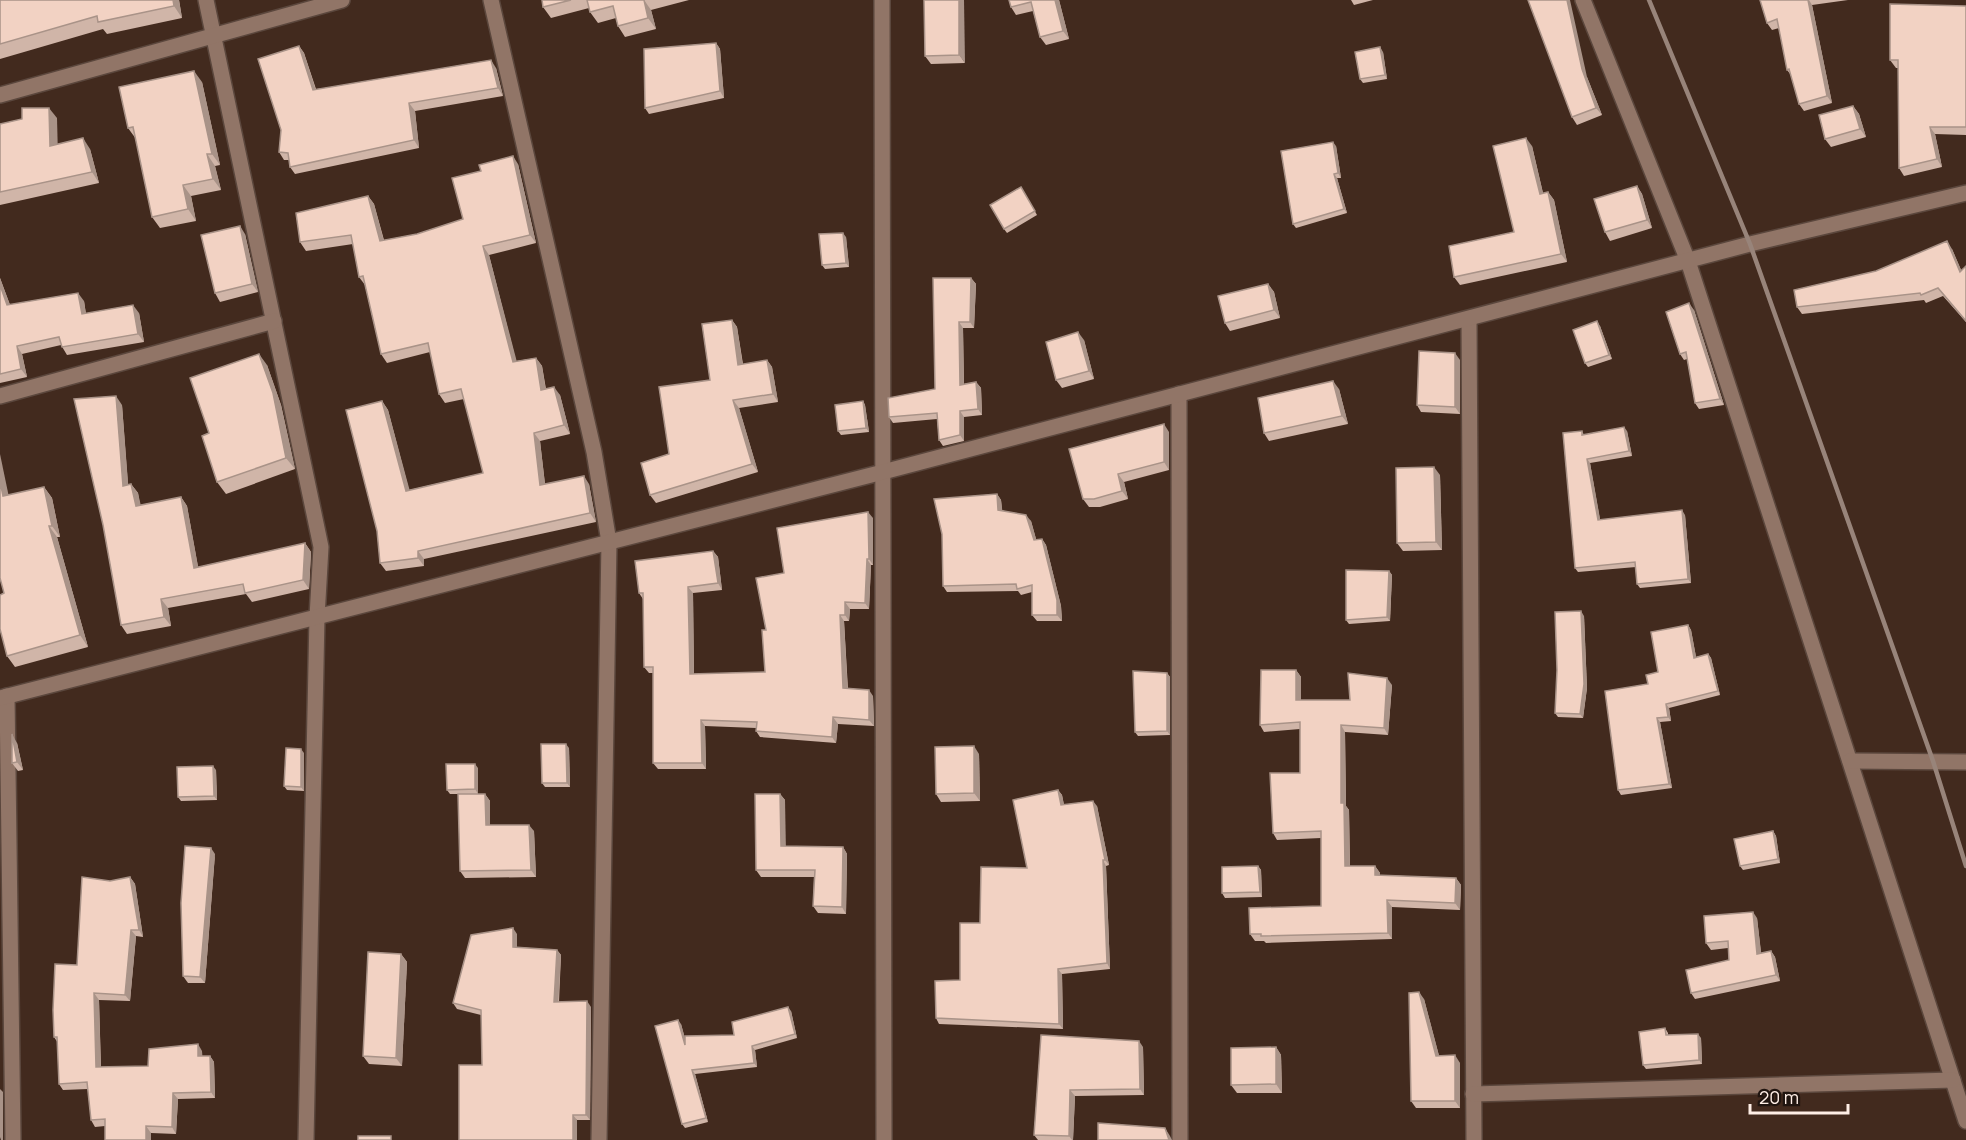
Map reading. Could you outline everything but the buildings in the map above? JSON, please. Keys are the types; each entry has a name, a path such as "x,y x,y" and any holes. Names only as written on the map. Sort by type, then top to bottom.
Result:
{"street":[{"path":"206,0 321,547 317,617 306,1140"},
{"path":"0,95 342,0"},
{"path":"491,0 594,452 609,542 598,1140"},
{"path":"882,0 884,1140"},
{"path":"1583,0 1688,261 1966,1121"},
{"path":"13,1140 4,697 883,472 1688,261 1966,193"},
{"path":"1469,319 1474,1140"},
{"path":"0,396 274,321"},
{"path":"1179,394 1180,1140"},
{"path":"1850,761 1966,762"},
{"path":"1473,1094 1953,1080"}],"railway":[{"path":"1649,0 1750,244 1933,761 1966,866"}]}
